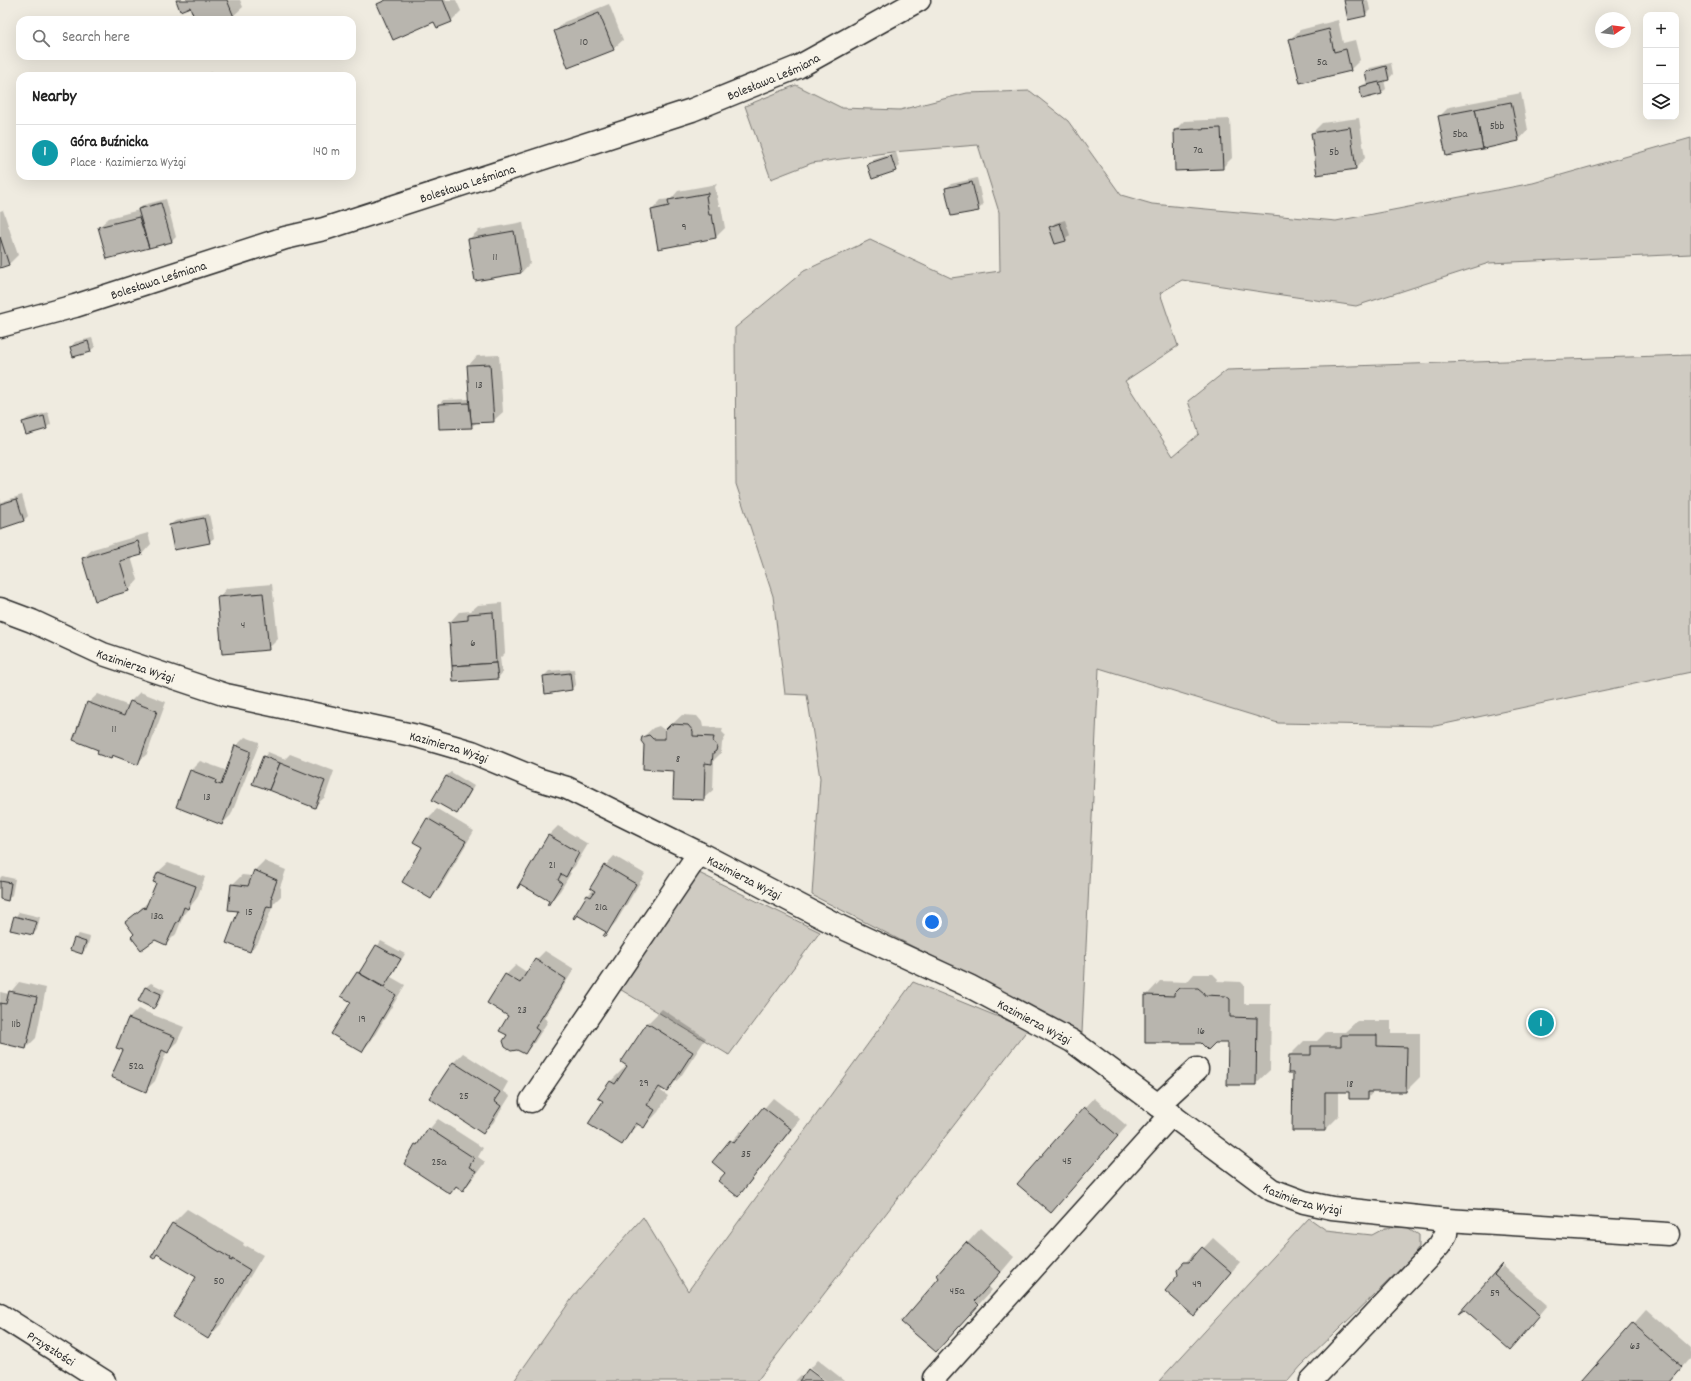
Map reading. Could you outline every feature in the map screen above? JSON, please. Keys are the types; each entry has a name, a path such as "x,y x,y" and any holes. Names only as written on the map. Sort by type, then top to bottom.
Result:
{"street":[{"name":"Bolesława Leśmiana","path":"0,326 75,306 285,238 324,229 692,110 798,67 918,0"},
{"name":"Kazimierza Wyżgi","path":"0,609 32,621 103,654 226,695 402,733 472,752 537,779 567,788 699,853 841,927 969,986 1072,1040 1272,1190 1304,1202 1332,1208 1448,1220 1668,1234"},
{"path":"530,1101 699,853"},
{"path":"934,1378 1165,1110 1197,1069"},
{"path":"1311,1381 1439,1246 1446,1234 1448,1220"},
{"name":"Przyszłości","path":"0,1315 104,1381"}],"shaded area":[{"path":"796,85 842,108 900,110 967,93 1030,91 1068,121 1121,195 1152,204 1336,221 1533,183 1691,138 1691,254 1489,263 1356,306 1182,280 1160,293 1178,346 1125,381 1173,456 1199,434 1188,401 1227,370 1691,355 1691,672 1435,726 1278,723 1099,668 1082,1033 812,895 820,778 807,695 785,694 773,596 736,484 735,328 804,271 870,240 951,278 1000,271 999,212 978,145 892,152 812,163 771,179 745,106"},
{"path":"699,873 820,932 729,1055 618,988"},
{"path":"913,982 1028,1029 757,1381 514,1381 573,1297 643,1217 688,1291"},
{"path":"1309,1218 1326,1230 1372,1235 1385,1228 1407,1227 1419,1235 1419,1247 1412,1258 1301,1366 1288,1381 1159,1381"}],"building":[{"path":"176,0 227,0 234,16 193,16 190,7 180,11"},
{"path":"386,0 443,0 452,22 437,28 434,22 393,40 377,4"},
{"path":"1344,0 1363,0 1366,16 1348,20"},
{"path":"599,13 614,50 568,68 554,31"},
{"path":"1329,29 1334,52 1346,49 1351,71 1300,83 1289,39"},
{"path":"1386,66 1389,80 1368,85 1365,72"},
{"path":"1379,82 1382,94 1362,99 1359,87"},
{"path":"1511,102 1519,141 1483,149 1475,109"},
{"path":"1475,109 1483,149 1446,156 1438,116"},
{"path":"1350,127 1356,169 1317,175 1311,133"},
{"path":"1221,128 1223,169 1175,171 1174,130"},
{"path":"891,156 896,171 872,179 867,164"},
{"path":"972,182 979,211 951,216 945,188"},
{"path":"708,193 706,196 709,215 712,215 716,238 658,249 651,210 669,206 668,200"},
{"path":"161,203 172,242 149,248 138,209"},
{"path":"139,217 149,248 107,259 98,227"},
{"path":"1060,223 1066,241 1055,244 1049,227"},
{"path":"514,231 521,273 475,281 468,239"},
{"path":"0,237 9,265 0,268"},
{"path":"88,341 91,352 73,357 70,347"},
{"path":"490,364 494,422 471,423 467,365"},
{"path":"469,403 472,428 439,429 438,404"},
{"path":"44,416 47,429 26,435 22,422"},
{"path":"17,499 24,521 0,529 0,504"},
{"path":"204,518 210,543 174,550 169,525"},
{"path":"138,541 142,555 120,561 129,591 95,601 82,558"},
{"path":"263,593 269,650 222,654 217,597"},
{"path":"493,612 496,663 452,666 449,622 468,620 468,614"},
{"path":"496,663 498,679 453,682 452,666"},
{"path":"570,673 572,690 545,694 543,676"},
{"path":"130,701 157,711 138,765 112,755 111,759 97,754 98,750 73,740 87,702 124,716"},
{"path":"671,724 688,725 693,731 693,736 714,737 713,741 717,746 716,751 713,753 712,764 705,763 704,800 673,799 674,771 643,769 644,745 641,741 642,737 649,735 653,739 665,739 665,730"},
{"path":"235,745 250,751 250,754 222,825 176,807 190,770 216,780 215,783 221,785"},
{"path":"263,756 280,763 269,790 252,784"},
{"path":"280,763 325,781 315,808 269,790"},
{"path":"446,776 471,790 457,814 432,800"},
{"path":"427,818 466,841 431,899 402,882 422,847 413,842"},
{"path":"548,835 579,853 566,877 561,874 558,880 562,883 548,906 549,901 520,884 518,889 517,888"},
{"path":"604,865 636,884 605,937 603,936 606,932 577,915 574,919 573,918 587,895 591,897 595,891 590,888"},
{"path":"254,870 277,880 271,897 272,907 267,906 250,952 226,943 238,911 228,910 231,884 248,886"},
{"path":"158,872 196,886 188,909 184,907 179,921 176,923 166,945 155,940 141,950 131,937 134,934 125,922 144,907 145,909 156,883 153,882"},
{"path":"0,881 11,883 8,901 0,899"},
{"path":"14,916 37,922 33,935 10,930"},
{"path":"74,938 86,942 82,954 70,950"},
{"path":"376,945 401,959 384,987 359,973"},
{"path":"535,959 566,979 535,1028 539,1031 525,1054 517,1050 511,1051 505,1047 503,1041 507,1035 499,1031 508,1016 487,1003 505,974 520,983"},
{"path":"357,972 396,995 362,1052 331,1034 351,1002 341,996"},
{"path":"145,987 161,994 154,1009 138,1001"},
{"path":"1179,988 1198,988 1204,993 1204,995 1226,996 1230,999 1230,1017 1257,1018 1256,1085 1227,1085 1228,1043 1215,1043 1208,1050 1201,1043 1145,1043 1145,995 1174,996 1174,993"},
{"path":"9,991 37,997 26,1049 0,1043 0,1003 6,1004"},
{"path":"128,1018 175,1037 168,1053 162,1050 146,1092 111,1077 123,1050 116,1048"},
{"path":"647,1023 693,1052 667,1092 659,1087 647,1105 655,1110 644,1128 636,1123 622,1145 588,1124 603,1101 598,1098 610,1081 615,1084 627,1066 621,1062"},
{"path":"1341,1035 1377,1035 1377,1046 1407,1047 1406,1092 1368,1092 1368,1099 1349,1099 1349,1092 1325,1092 1325,1131 1292,1131 1293,1073 1288,1073 1289,1055 1311,1055 1311,1046 1341,1046"},
{"path":"453,1062 500,1092 494,1101 501,1106 483,1134 429,1098"},
{"path":"763,1107 791,1129 738,1197 718,1181 725,1173 712,1162 730,1140 734,1143"},
{"path":"1084,1107 1118,1136 1051,1213 1017,1184"},
{"path":"428,1128 474,1158 469,1167 476,1171 463,1191 456,1186 450,1194 404,1164 415,1144 417,1145"},
{"path":"172,1223 230,1258 229,1260 232,1261 232,1259 250,1270 208,1339 173,1317 196,1277 157,1254 154,1259 151,1257"},
{"path":"966,1242 1001,1272 975,1301 979,1305 936,1352 901,1322 939,1278 937,1275"},
{"path":"1202,1247 1231,1272 1194,1316 1165,1291 1178,1275 1177,1270 1184,1262 1189,1262"},
{"path":"1502,1264 1494,1275 1540,1315 1510,1350 1464,1310 1458,1314"},
{"path":"1632,1323 1683,1367 1671,1381 1581,1381"},
{"path":"808,1369 824,1381 799,1381"}],"place":[{"name":"Góra Buźnicka","path":"1541,1023"}]}
